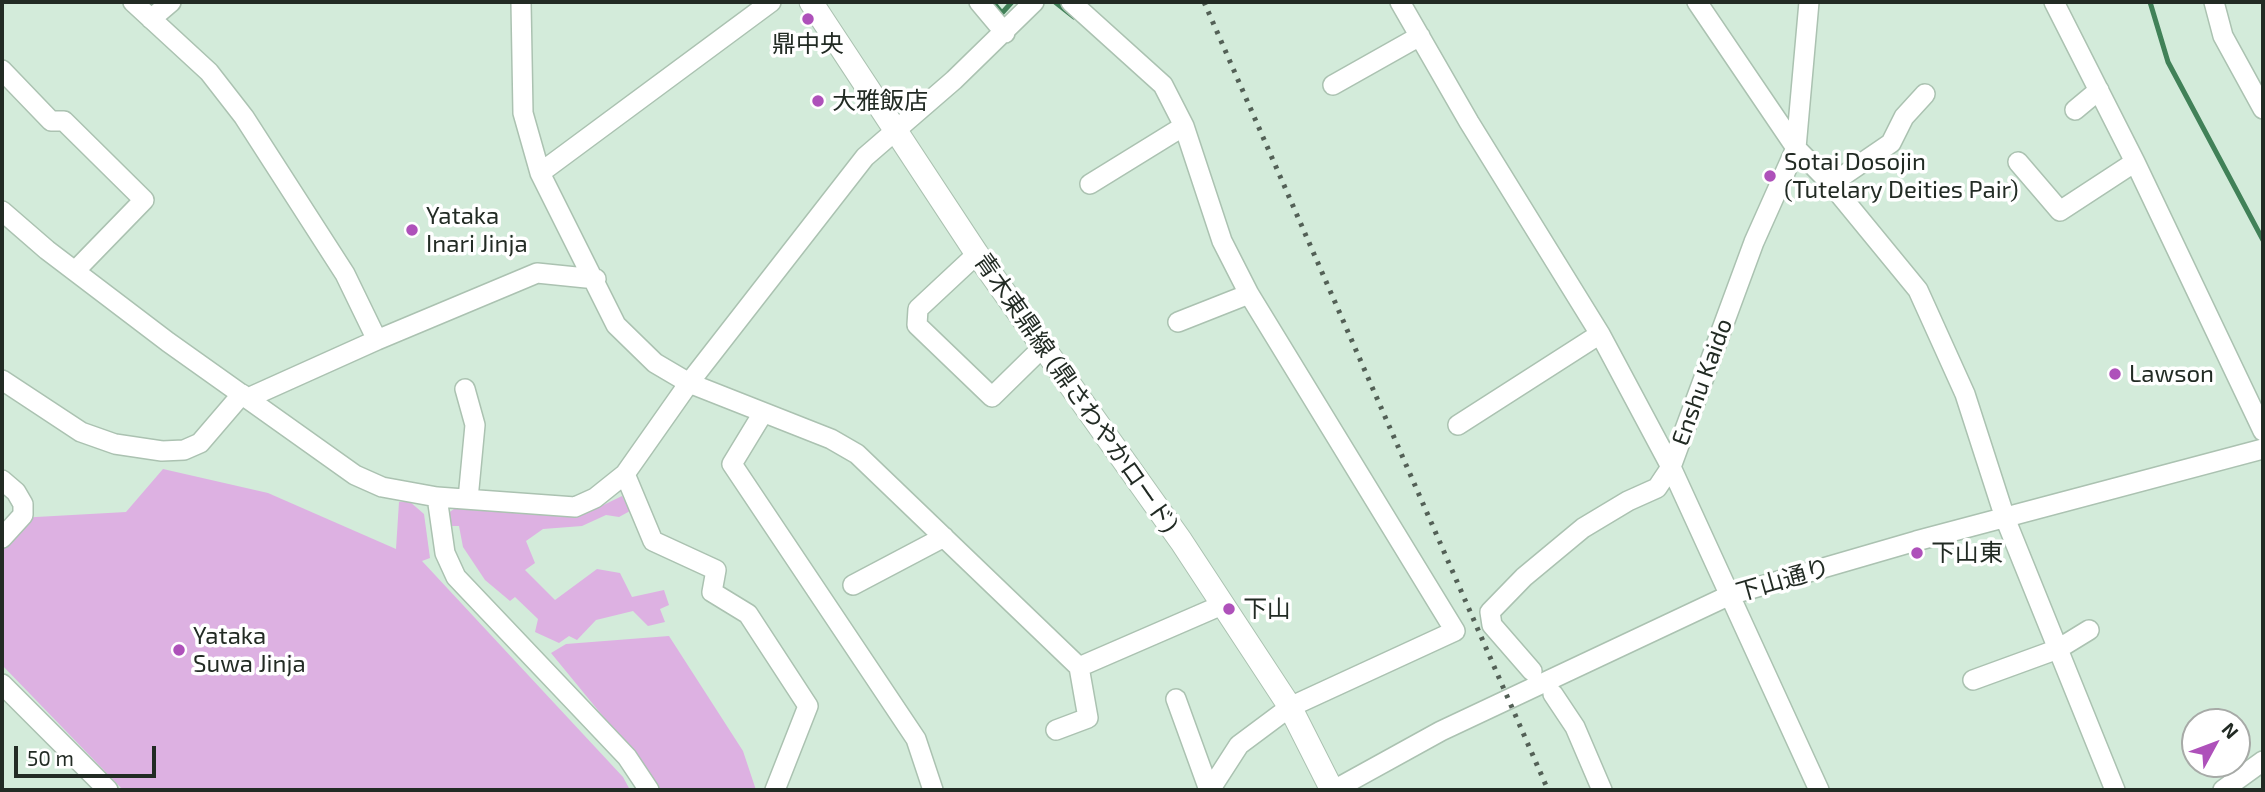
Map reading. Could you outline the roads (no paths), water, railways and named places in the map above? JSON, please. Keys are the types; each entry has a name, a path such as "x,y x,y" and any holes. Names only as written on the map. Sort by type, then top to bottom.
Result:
{"main road":[{"name":"青木東鼎線 (鼎さわやかロード)","path":"811,2 977,254 1181,541 1290,707 1333,790"}],"street":[{"path":"133,2 209,72 244,117 345,274 377,340"},
{"path":"151,19 171,2"},
{"path":"521,2 523,113 527,135 540,173 566,228 596,279 616,325 655,363 689,383 831,439 856,454 1079,667 1088,718 1056,730"},
{"path":"540,173 771,2"},
{"path":"979,2 1005,33"},
{"path":"2,211 75,271 355,475 383,487 437,497 575,507 595,498 625,474 689,383 865,157 1005,33 1034,2"},
{"path":"1071,2 1163,85 1184,126 1222,241 1249,294 1455,631 1290,707 1240,745 1209,790"},
{"path":"1400,2 1600,334 1671,467 1819,790"},
{"path":"1697,2 1796,148 1832,184 1918,290 1965,394 2005,518 2115,790"},
{"name":"Enshu Kaido","path":"1532,671 1492,625 1490,612 1524,577 1583,528 1628,500 1657,488 1671,467 1754,243 1796,148 1809,2"},
{"path":"2054,2 2135,162 2263,431"},
{"path":"2214,2 2222,36 2263,109"},
{"path":"1333,85 1420,36"},
{"path":"2,70 51,121 64,121 144,200 75,271"},
{"path":"2074,110 2099,90"},
{"path":"1832,184 1891,143 1904,117 1925,94"},
{"path":"1090,184 1184,126"},
{"path":"2018,162 2060,211 2135,162"},
{"path":"977,254 918,309 917,325 992,397 1044,346"},
{"path":"2,380 81,432 115,444 162,451 184,450 200,443 245,396 537,273 596,279"},
{"path":"1178,322 1249,294"},
{"path":"1458,425 1600,334"},
{"path":"465,389 474,425 468,499"},
{"path":"763,413 732,464 916,739 933,790"},
{"name":"下山通り","path":"1333,790 1441,731 1730,595 2263,449"},
{"path":"625,474 653,541 716,570 712,592 748,614 808,705 775,790"},
{"path":"2,480 16,492 23,504 23,515 2,538"},
{"path":"437,497 445,552 456,578 627,757 649,790"},
{"path":"853,585 944,537"},
{"path":"1079,667 1222,605"},
{"path":"1973,680 2058,649 2090,630"},
{"path":"2,684 108,790"},
{"path":"1553,694 1575,727 1602,790"},
{"path":"1176,699 1209,790"},
{"path":"2223,790 2263,761"}],"waterway":[{"path":"993,2 1002,13 1012,2"},
{"path":"1055,2 1074,17"},
{"path":"2150,2 2168,62 2263,240"}],"railway":[{"path":"1204,2 1548,790"}],"place":[{"name":"鼎中央","path":"808,19"},
{"name":"大雅飯店","path":"818,101"},
{"name":"Sotai Dosojin (Tutelary Deities Pair)","path":"1770,176"},
{"name":"Yataka Inari Jinja","path":"412,230"},
{"name":"Lawson","path":"2115,374"},
{"name":"下山東","path":"1917,553"},
{"name":"下山","path":"1229,609"},
{"name":"Yataka Suwa Jinja","path":"179,650"}]}
